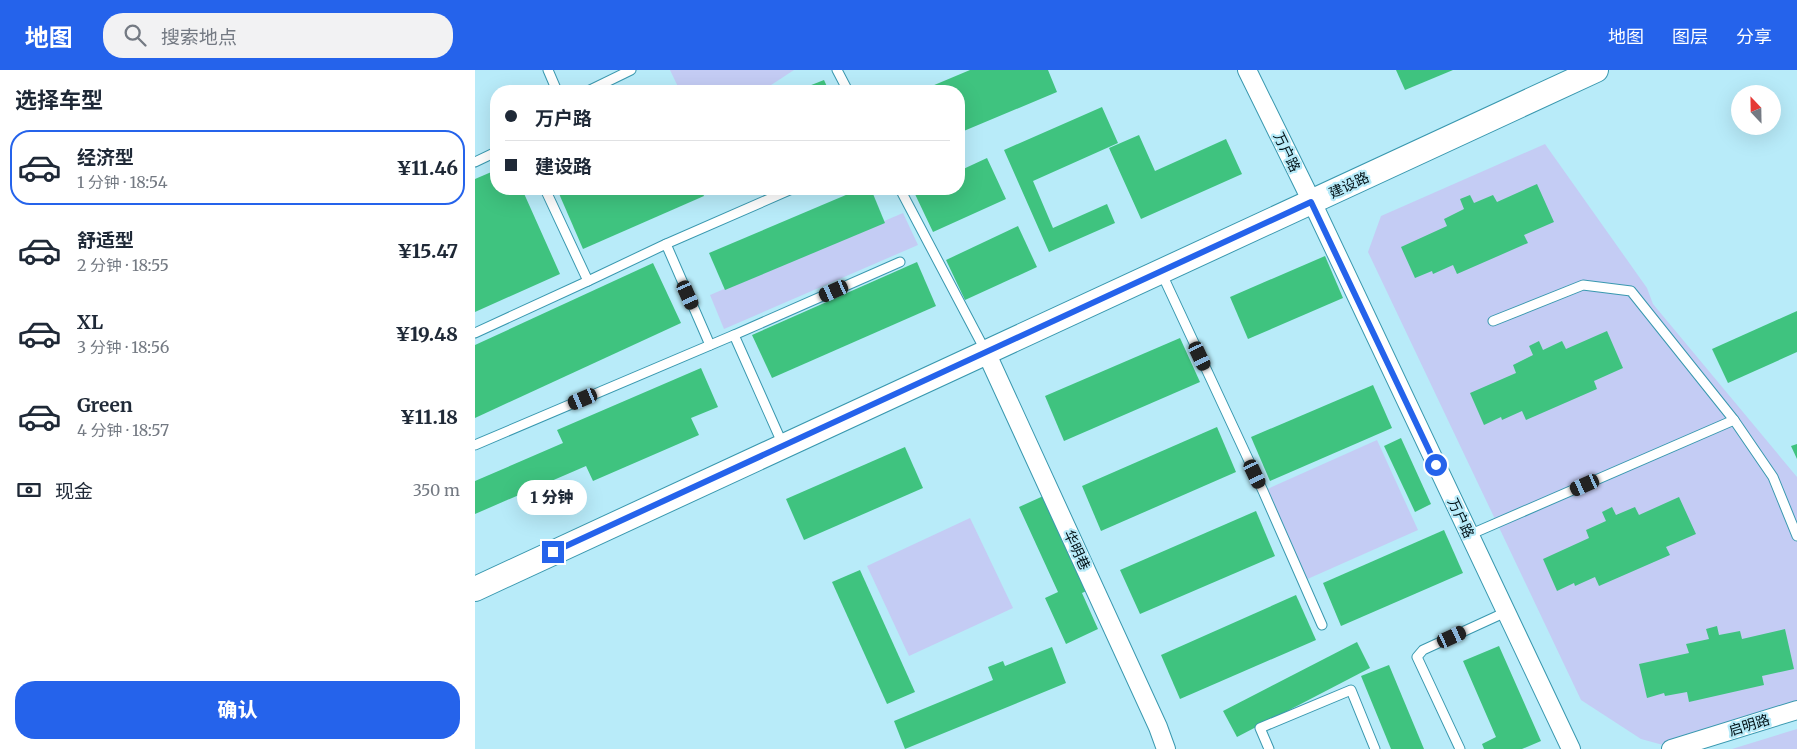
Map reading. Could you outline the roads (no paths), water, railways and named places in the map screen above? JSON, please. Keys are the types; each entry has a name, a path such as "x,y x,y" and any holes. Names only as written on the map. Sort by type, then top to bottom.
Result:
{"street":[{"name":"万户路","path":"1247,70 1571,749"},
{"name":"建设路","path":"475,589 1596,70"},
{"name":"华明巷","path":"986,352 1159,727 1166,749"},
{"name":"启明路","path":"1671,749 1797,710"}],"lane":[{"path":"548,70 554,85"},
{"path":"600,85 631,70"},
{"path":"837,70 845,85"},
{"path":"475,162 490,155"},
{"path":"548,195 588,281"},
{"path":"475,333 666,244 778,195"},
{"path":"903,195 986,352"},
{"path":"666,244 710,345"},
{"path":"475,445 900,262"},
{"path":"1161,271 1267,500 1322,625"},
{"path":"1493,321 1583,285 1631,291 1734,420 1773,477 1797,536"},
{"path":"734,335 783,446"},
{"path":"1469,535 1734,420"},
{"path":"1460,749 1417,657 1423,650 1505,612"},
{"path":"1269,749 1260,728 1351,690 1375,749"}]}
